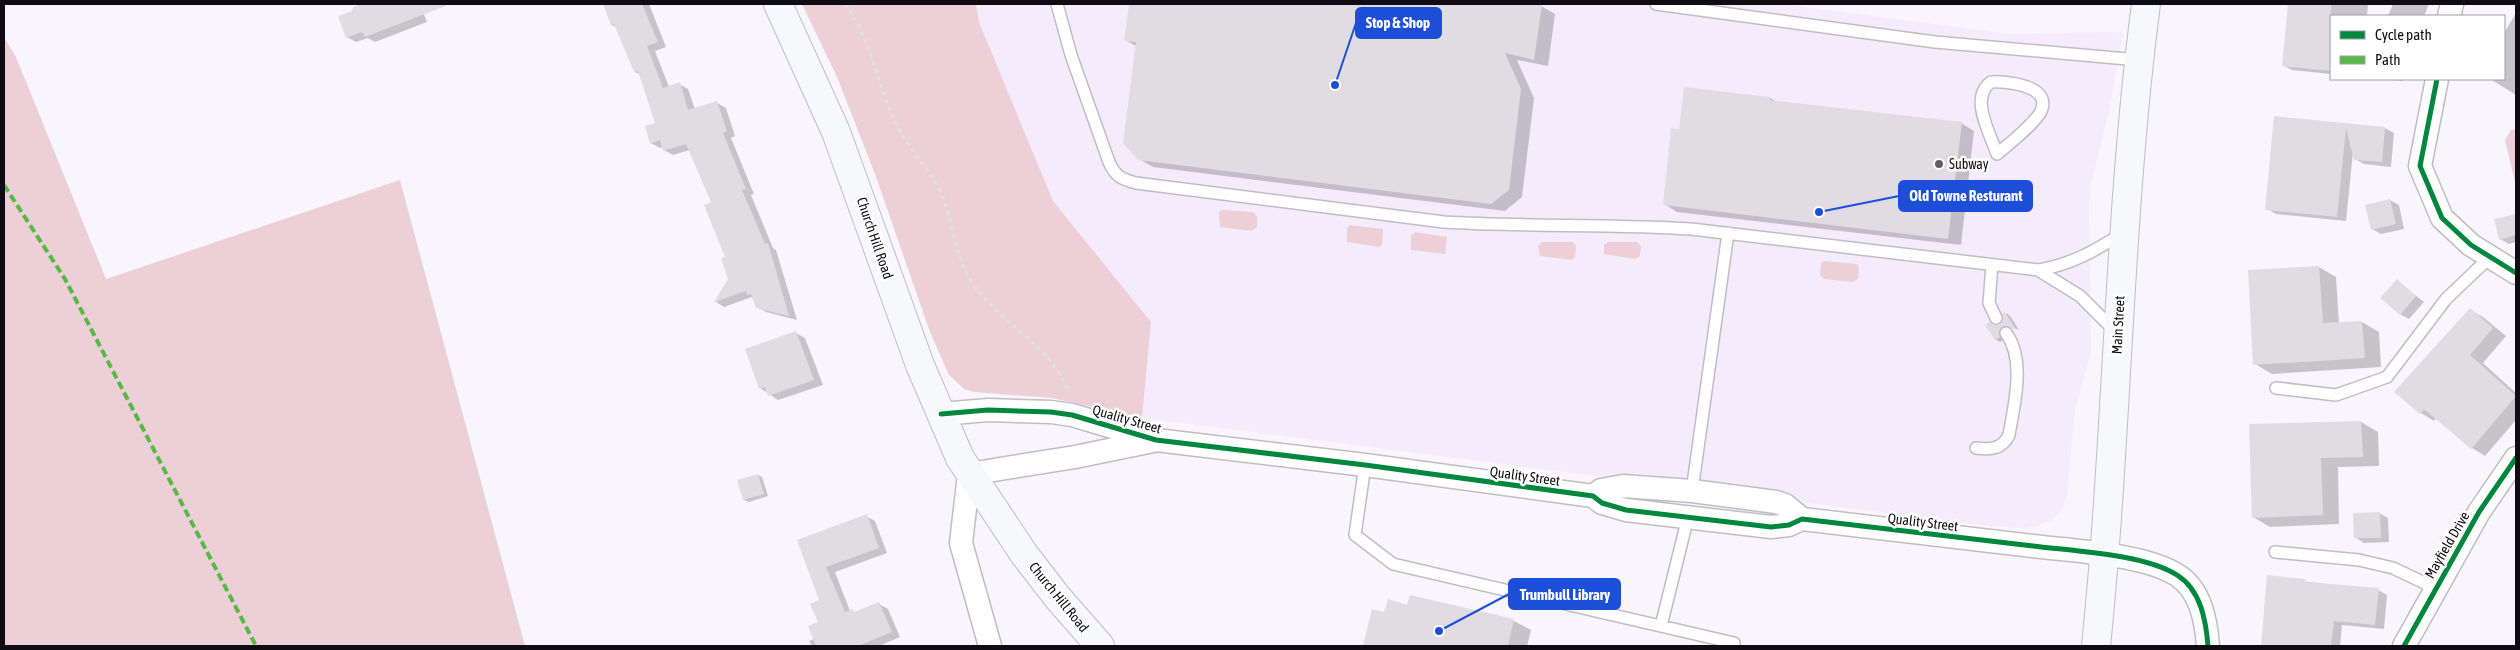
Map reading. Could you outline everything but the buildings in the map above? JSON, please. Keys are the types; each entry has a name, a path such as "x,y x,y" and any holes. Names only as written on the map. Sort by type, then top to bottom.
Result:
{"main road":[{"name":"Church Hill Road","path":"778,4 850,167 920,365 969,474 1024,554 1058,598 1100,646"},
{"name":"Main Street","path":"2096,646 2106,556 2118,334 2138,60 2146,4"}],"street":[{"path":"2437,80 2420,166 2442,218 2471,245 2516,274"},
{"name":"Quality Street","path":"941,414 988,410 1051,412 1072,415 1156,440 1365,465 1592,496 1602,503 1620,509 1771,527 1789,525 1802,519 2106,556"},
{"name":"Quality Street","path":"969,474 1075,457 1156,440"},
{"name":"Mayfield Drive","path":"2404,646 2479,512 2516,458"},
{"path":"969,474 961,543 990,646"},
{"name":"Quality Street","path":"1592,496 1601,490 1623,486 1692,491 1776,502 1785,505 1802,519"},
{"path":"1688,517 1692,491"},
{"path":"2106,556 2152,564 2178,576 2191,589 2202,608 2208,646"}],"lane":[{"path":"1057,4 1072,55 1114,174 1122,180 1136,183 1444,222 1520,226 1634,226 1728,233 2038,270 2058,267 2093,253 2125,232"},
{"path":"1656,4 1935,42 2138,60"},
{"path":"1991,82 1999,82 2037,91 2042,98 2041,110 1997,154 1981,102 1984,87 1991,82"},
{"path":"1692,491 1728,233"},
{"path":"2276,388 2336,395 2387,377 2446,299 2490,257"},
{"path":"1992,265 1989,303 1996,318"},
{"path":"2038,270 2080,296 2118,334"},
{"path":"1976,448 1997,448 2005,444 2009,436 2017,373 2015,354 2006,333"},
{"path":"1365,465 1355,535 1393,564 1734,643"},
{"path":"1661,626 1688,517"},
{"path":"2276,552 2358,560 2393,568 2435,588"}],"path":[{"path":"845,4 866,42 882,93 897,126 940,192 965,270 983,296 1044,355 1060,374 1068,390 1072,415"}],"shaded area":[{"path":"802,4 976,4 979,22 1053,201 1151,322 1142,418 1052,398 974,392 964,389 949,375 930,332 875,174 837,77"},
{"path":"976,4 1781,4 2010,34 2123,32 2108,116 2091,183 2089,202 2091,351 2075,410 2067,494 2063,508 2052,520 2038,526 2022,528 1981,525 1142,418 1151,322 1053,201 979,22"},
{"path":"4,37 16,57 106,279 400,180 525,646 4,646"},
{"path":"2516,129 2516,187 2505,140 2511,130"},
{"path":"1222,210 1253,212 1257,216 1257,227 1251,231 1220,227 1219,212"},
{"path":"1349,225 1383,229 1382,245 1379,247 1347,242 1347,229"},
{"path":"1415,232 1447,237 1445,254 1411,250 1411,236"},
{"path":"1542,242 1573,242 1576,246 1575,258 1571,260 1540,256 1538,246"},
{"path":"1608,242 1637,242 1641,246 1640,256 1635,259 1604,254 1604,245"},
{"path":"1824,261 1857,264 1859,268 1858,279 1853,282 1824,279 1820,275 1821,263"}],"marked path":[{"path":"4,185 65,279 256,646"}],"cycle path":[{"path":"2437,80 2420,166 2442,218 2471,245 2516,273"},
{"path":"941,414 988,410 1051,412 1072,415 1156,440 1365,465 1593,496 1602,503 1626,510 1771,527 1789,525 1802,519 2108,554 2146,562 2163,568 2185,581 2197,597 2201,607 2206,626 2208,646"},
{"path":"2404,646 2479,512 2516,458"}],"place":[{"name":"Stop & Shop","path":"1335,85"},
{"name":"Subway","path":"1939,164"},
{"name":"Old Towne Resturant","path":"1819,212"},
{"name":"Trumbull Library","path":"1439,631"}]}
